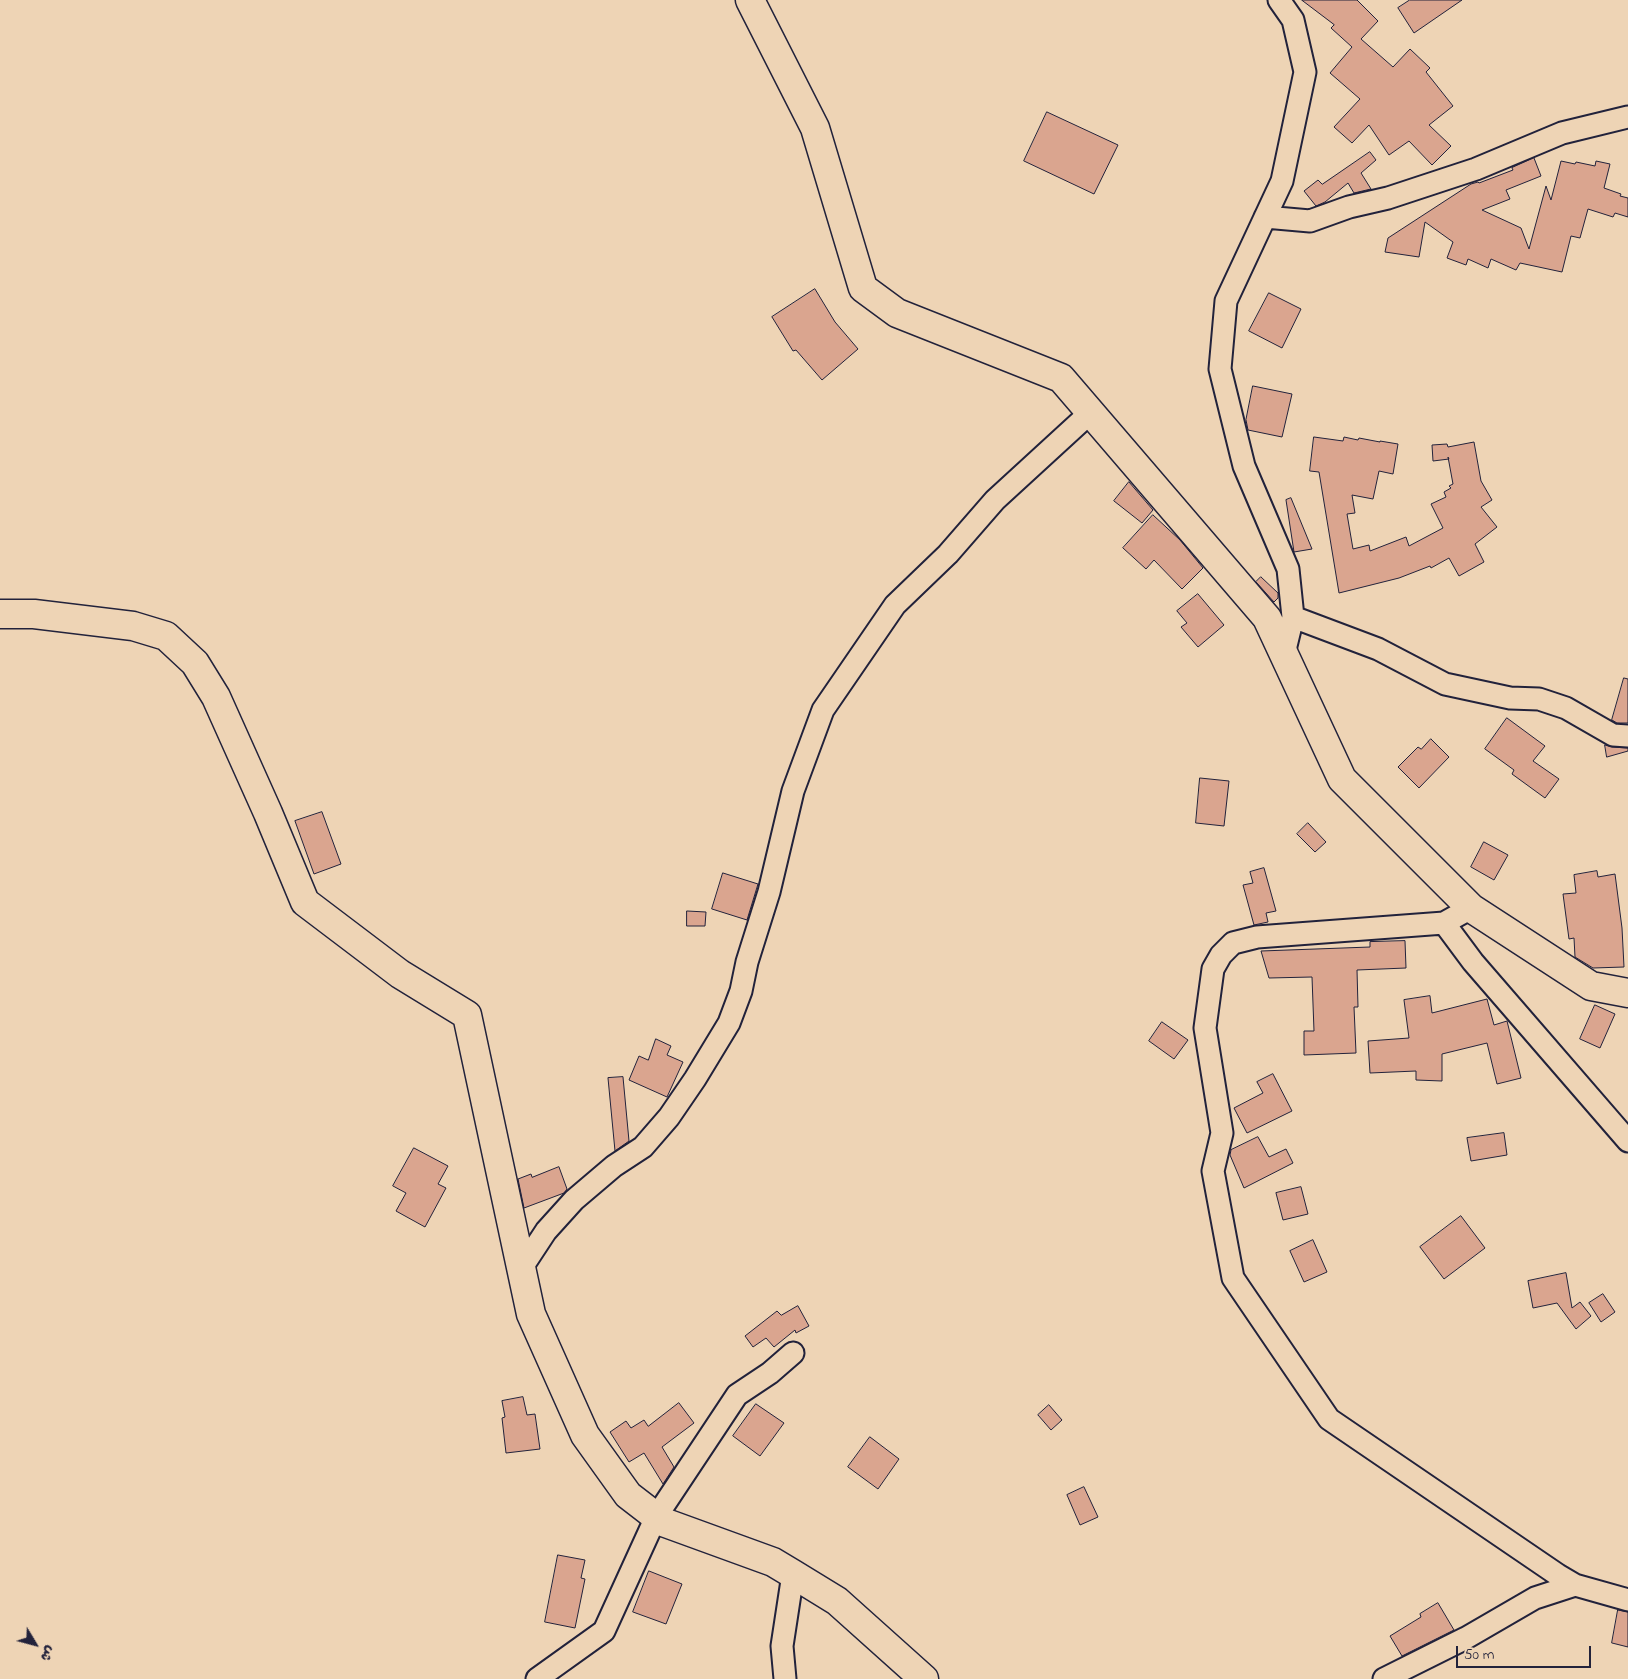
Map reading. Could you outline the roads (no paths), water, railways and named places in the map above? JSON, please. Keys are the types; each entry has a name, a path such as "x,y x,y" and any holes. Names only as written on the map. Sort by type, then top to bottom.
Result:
{"street":[{"path":"750,0 815,128 863,288 896,313 1062,378 1267,618 1342,779 1471,908 1591,986 1628,993"},
{"path":"1284,654 1293,617 1288,569 1244,466 1220,369 1226,301 1282,181 1305,72 1288,4"},
{"path":"1265,217 1310,220 1349,207 1388,198 1476,169 1562,133 1628,117"},
{"path":"521,1269 546,1230 574,1200 614,1166 643,1147 669,1117 729,1023 741,991 747,962 769,892 793,791 823,710 895,605 948,554 995,500 1091,412"},
{"path":"0,614 34,614 133,626 166,636 196,663 216,697 268,813 305,902 400,974 467,1015 531,1314 586,1436 628,1496 663,1522 697,1536 773,1562 837,1601 924,1679"},
{"path":"1293,617 1378,649 1445,684 1510,698 1539,699 1566,708 1613,735 1628,736"},
{"path":"1471,908 1444,923 1258,937 1233,944 1221,955 1212,969 1205,1028 1222,1133 1213,1171 1233,1278 1329,1419 1575,1585 1628,1600"},
{"path":"1444,923 1473,962 1628,1141"},
{"path":"537,1679 604,1631 656,1517 737,1395 770,1373 793,1353"},
{"path":"785,1679 782,1646 792,1574"},
{"path":"1384,1679 1466,1638 1535,1598 1575,1585"}]}
